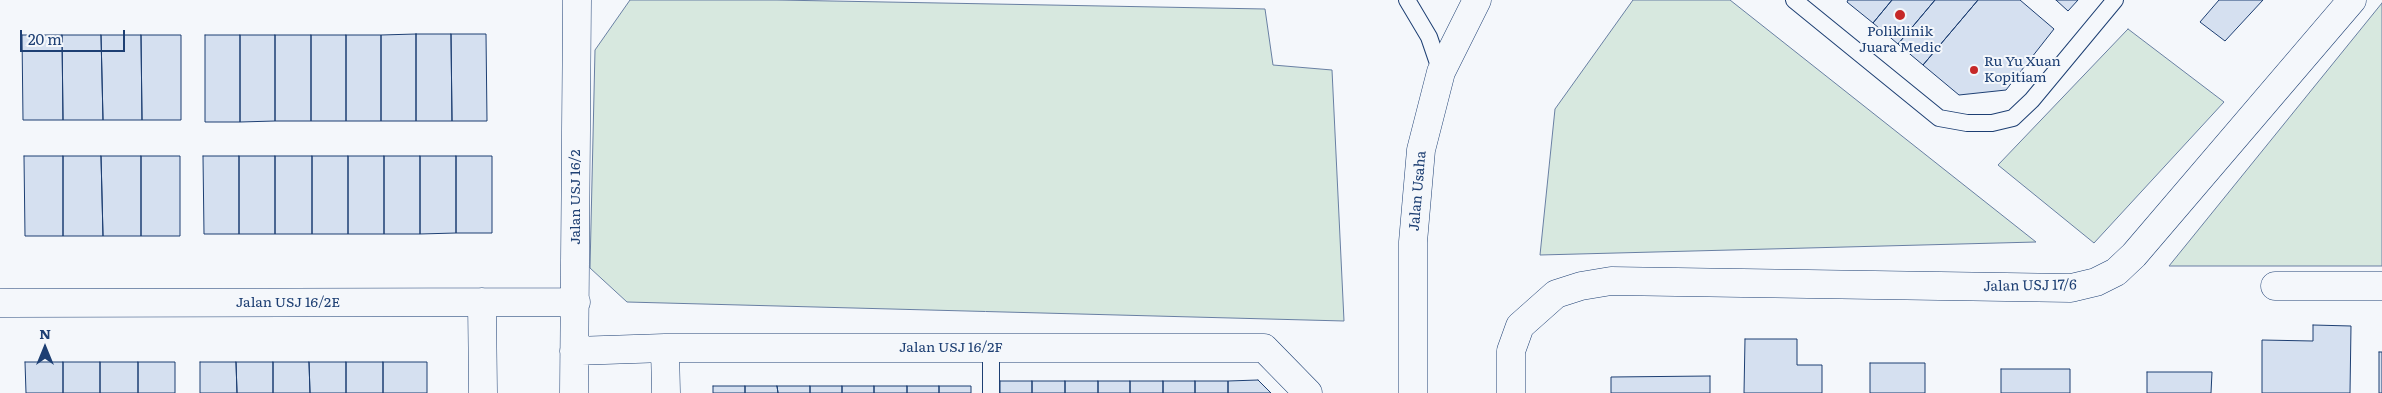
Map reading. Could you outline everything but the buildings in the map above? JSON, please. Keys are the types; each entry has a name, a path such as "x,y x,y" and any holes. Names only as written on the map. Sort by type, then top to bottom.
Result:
{"street":[{"name":"Jalan USJ 16/2","path":"574,393 577,0"},
{"name":"Jalan Usaha","path":"1413,393 1413,242 1421,150 1441,72 1476,0"},
{"name":"Jalan USJ 17/6","path":"1511,393 1512,351 1520,326 1556,294 1581,286 1611,281 2071,288 2096,282 2116,272 2134,255 2352,0"},
{"path":"2275,286 2382,286"},
{"path":"482,302 483,393"},
{"name":"Jalan USJ 16/2E","path":"0,303 576,302"},
{"path":"665,348 666,393"},
{"name":"Jalan USJ 16/2F","path":"574,351 665,348 1264,348 1308,393"}],"lane":[{"path":"1407,0 1429,37 1441,72"},
{"path":"1794,0 1939,118 1967,123 1992,123 2014,118 2026,106 2115,0"},
{"path":"991,348 991,393"}],"shaded area":[{"path":"630,0 777,0 1265,9 1273,65 1332,70 1344,321 627,302 590,268 595,50"},
{"path":"1633,0 1730,0 2036,242 1540,255 1555,109"},
{"path":"2382,3 2382,266 2169,266"},
{"path":"2128,29 2224,102 2094,243 1998,165"}],"place":[{"name":"Poliklinik Juara Medic","path":"1900,15"},
{"name":"Ru Yu Xuan Kopitiam","path":"1974,70"}]}
